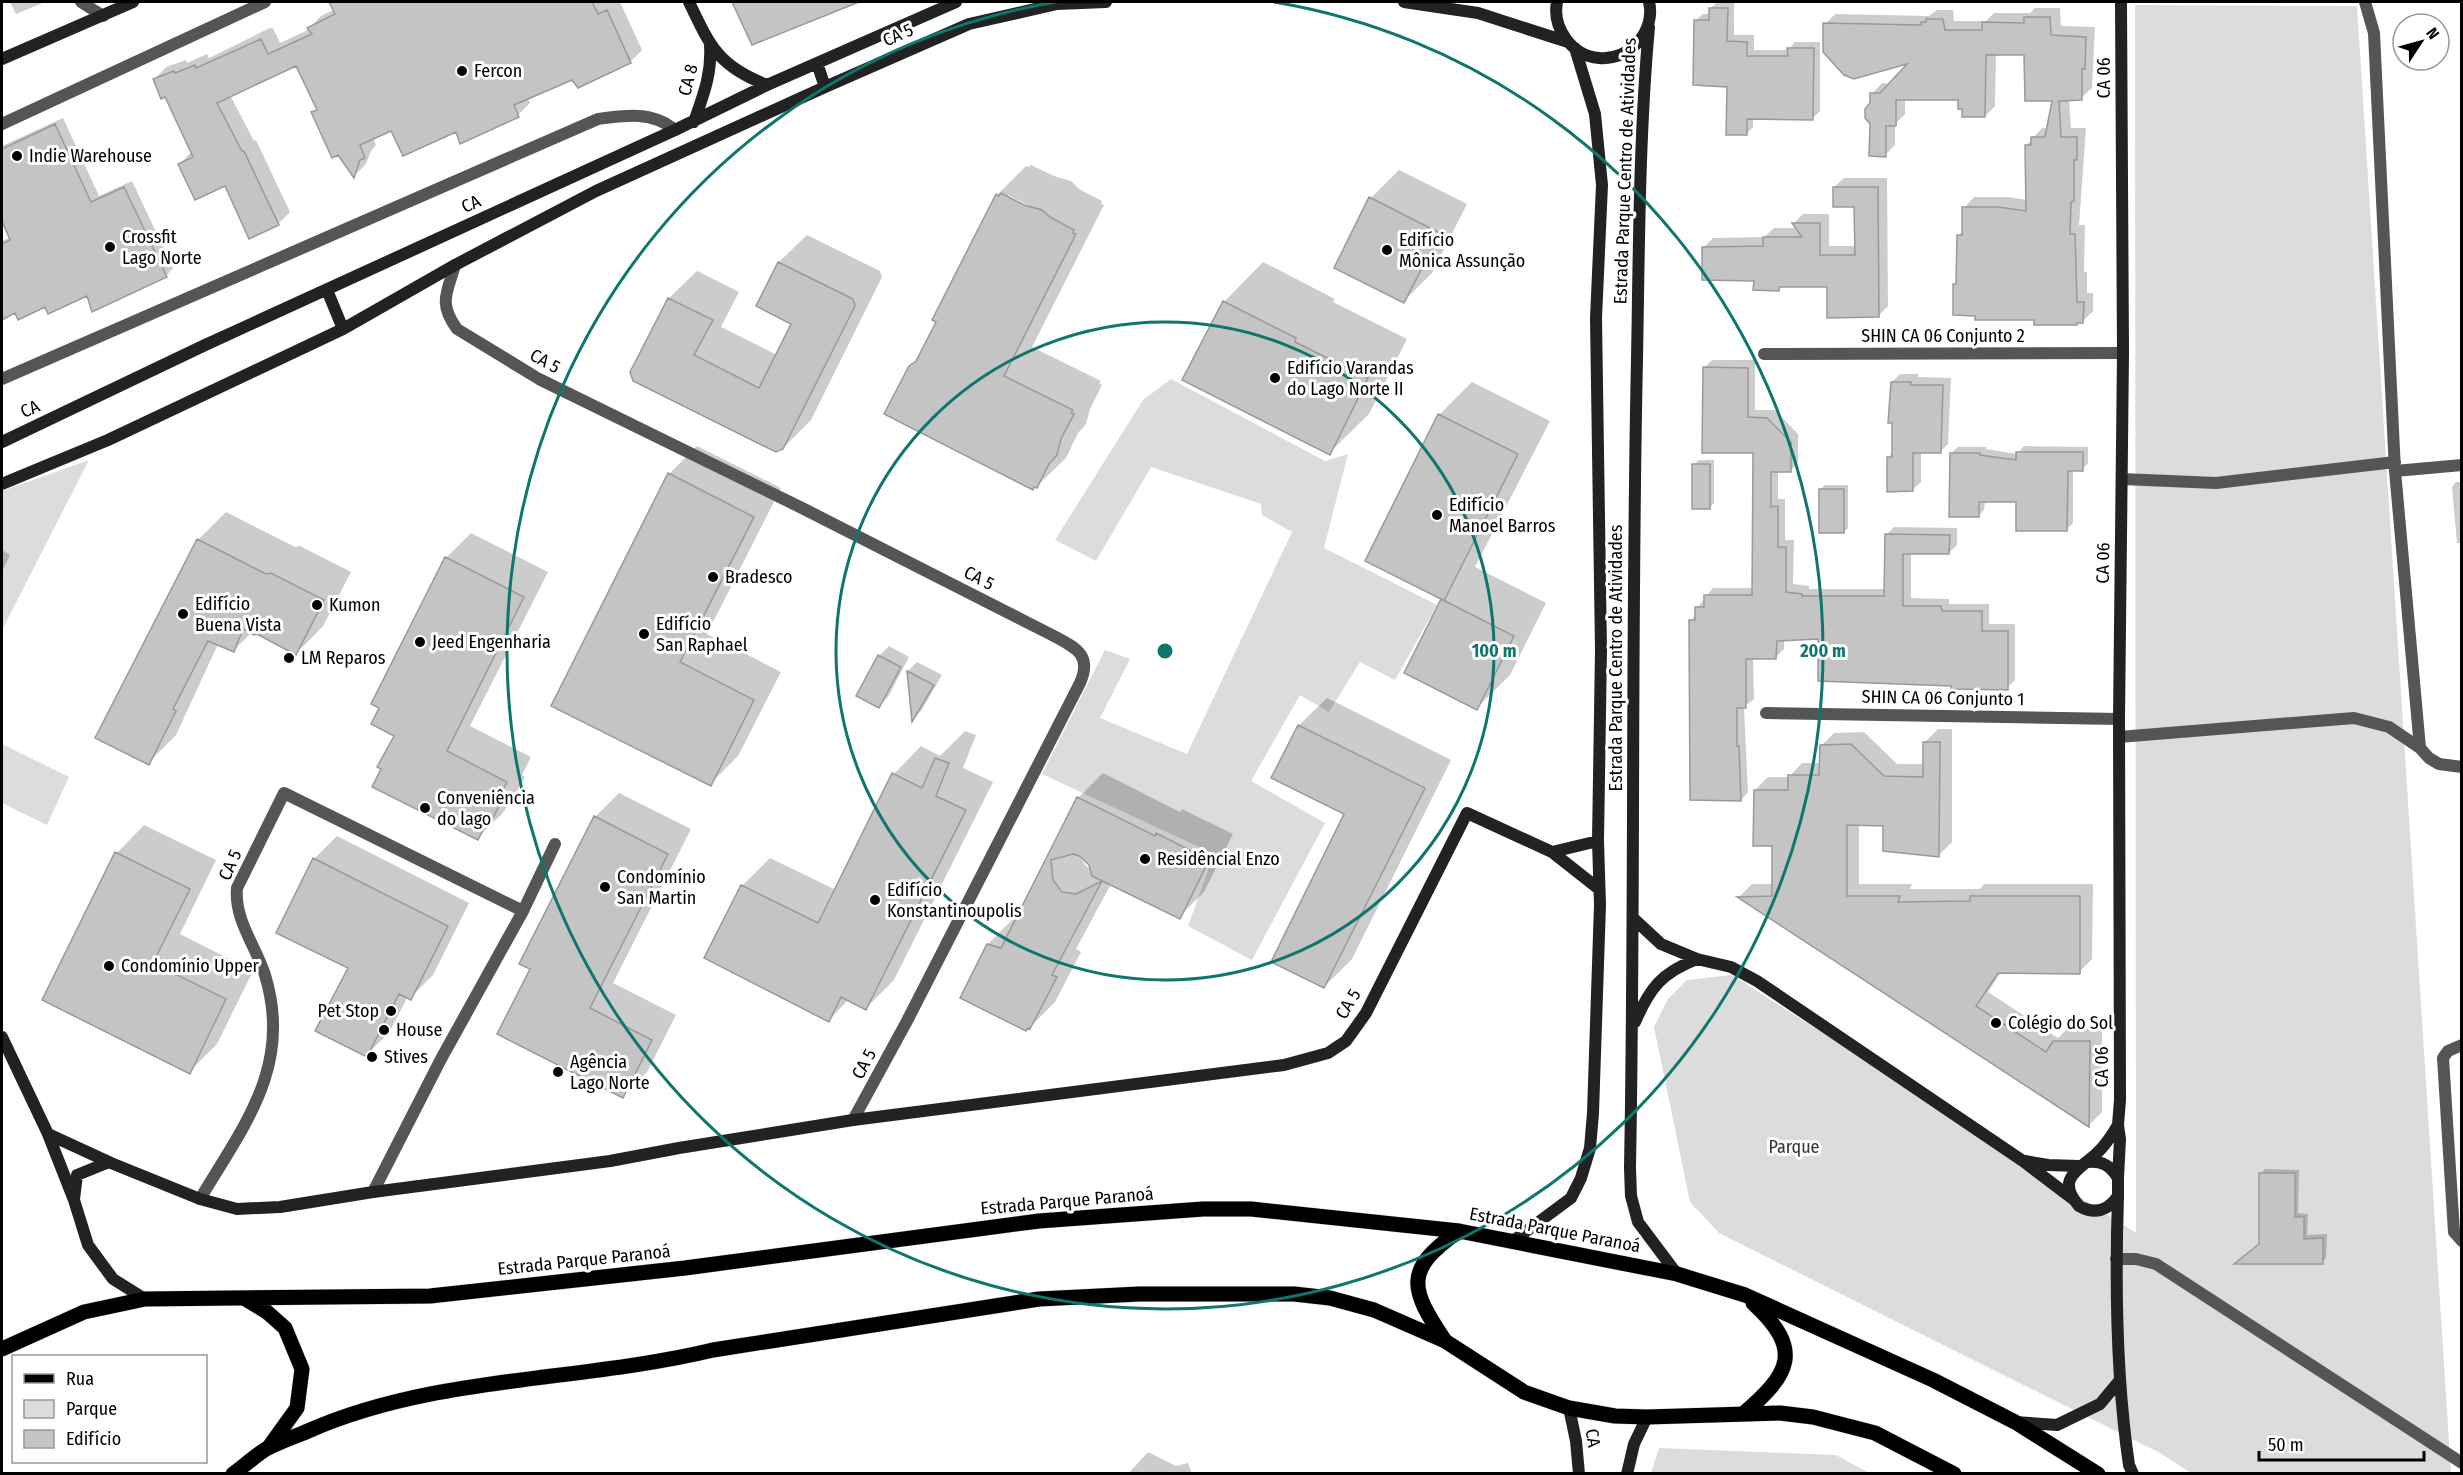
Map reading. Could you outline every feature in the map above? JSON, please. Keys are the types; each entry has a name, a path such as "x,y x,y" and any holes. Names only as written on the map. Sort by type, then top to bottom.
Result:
{"main road":[{"name":"Estrada Parque Paranoá","path":"2,1349 84,1312 145,1299 430,1296 685,1268 1039,1221 1203,1209 1251,1209 1459,1231 1677,1274 1745,1296 1933,1380 2015,1422 2098,1473"},
{"path":"1445,1341 1424,1310 1419,1293 1418,1275 1425,1259 1459,1231"},
{"path":"233,1473 267,1449 333,1420 378,1406 445,1392 667,1361 713,1350 1039,1299 1150,1294 1294,1294 1330,1298 1374,1310 1445,1341 1524,1392 1569,1408 1615,1416 1647,1418 1780,1413 1813,1417 1875,1433 1954,1473"},
{"path":"1743,1414 1768,1392 1781,1376 1785,1356 1782,1338 1767,1316 1745,1296"},
{"path":"244,1298 267,1312 285,1329 302,1369 297,1407 267,1449"}],"street":[{"path":"81,2 103,16"},
{"path":"2,59 133,2"},
{"path":"2,124 265,2"},
{"name":"CA 8","path":"690,2 710,46 711,62 709,80 694,122"},
{"name":"CA","path":"2,442 203,346 694,122 767,85 956,2"},
{"name":"CA 5","path":"2,484 108,440 342,329 455,265 596,191 969,24 1057,4 1106,2"},
{"path":"1404,2 1478,13 1572,45 1584,54 1599,58 1614,57 1628,51 1649,27"},
{"name":"Estrada Parque Centro de Atividades","path":"1513,1241 1570,1198 1581,1178 1590,1148 1593,1113 1599,889 1601,650 1596,318 1602,184 1595,114 1572,45 1562,34 1557,20 1557,2"},
{"name":"Estrada Parque Centro de Atividades","path":"1649,2 1651,16 1642,109 1635,448 1634,919 1630,1168 1632,1204 1638,1222 1677,1274"},
{"name":"CA 06","path":"2121,2 2123,353 2119,719 2120,1100 2118,1125 2120,1139 2116,1259 2123,1423 2129,1466 2133,1473"},
{"path":"2365,2 2374,33 2395,467 2420,748"},
{"name":"CA 8","path":"710,46 735,70 767,85"},
{"path":"817,63 825,87"},
{"path":"2,379 598,119 635,114 666,122 675,130"},
{"name":"CA 5","path":"455,265 444,306 456,330 539,379 806,510 1073,646 1084,661 1086,668 1080,683 907,1022 853,1120"},
{"path":"327,290 342,329"},
{"name":"SHIN CA 06 Conjunto 2","path":"1764,354 2123,353"},
{"path":"2122,479 2216,483 2395,467 2462,465"},
{"name":"SHIN CA 06 Conjunto 1","path":"1766,713 2119,719"},
{"path":"2119,737 2354,718 2389,727 2439,764 2462,766"},
{"name":"CA 5","path":"200,1199 256,1106 273,1047 271,997 264,972 244,928 236,897 237,888 284,793 523,911"},
{"name":"CA 5","path":"48,1134 200,1199 237,1209 280,1207 373,1192 610,1161 853,1120 1284,1065 1328,1053 1346,1041 1366,1013 1467,813 1552,852 1599,889"},
{"path":"1552,852 1598,841"},
{"path":"373,1192 441,1059 523,911 555,844"},
{"path":"1634,919 1661,944 1697,959 1731,967 1757,981 2023,1161 2079,1206 2096,1211 2105,1209 2118,1196"},
{"path":"1632,1030 1648,993 1674,969 1697,959"},
{"path":"2,1037 48,1134 74,1200 88,1245 113,1279 145,1299"},
{"path":"2462,1045 2448,1051 2443,1058 2454,1232 2462,1241"},
{"path":"2073,1199 2069,1190 2070,1181 2083,1164 2110,1138 2118,1125"},
{"path":"2023,1161 2048,1165 2083,1164 2097,1161 2106,1164 2118,1178"},
{"path":"74,1200 77,1175 109,1162"},
{"path":"2116,1259 2136,1259 2156,1264 2462,1463"},
{"path":"2015,1422 2057,1425 2100,1404 2120,1380"},
{"name":"CA","path":"1569,1408 1576,1441 1579,1473"},
{"path":"1627,1473 1634,1444 1647,1418"}],"green space":[{"name":"Parque","path":"2135,5 2357,6 2451,1473 2191,1473 2160,1453 1719,1233 1690,1202 1654,1027 1668,999 1687,980 1732,975 2136,1233"},
{"path":"1171,379 1325,461 1348,454 1324,548 1437,605 1395,680 1360,662 1329,712 1300,695 1251,781 1325,823 1252,960 1188,926 1214,854 1042,774 1105,650 1130,659 1100,718 1187,754 1292,532 1262,515 1261,504 1151,467 1096,561 1055,540 1143,400"},
{"path":"89,460 2,630 2,491"},
{"path":"2,744 69,777 47,825 2,803"},
{"path":"1659,1448 1836,1455 1869,1473 1651,1473"}],"building":[{"path":"329,2 592,2 598,14 607,10 631,63 578,88 572,80 514,105 519,117 460,144 456,132 403,156 391,131 360,145 365,158 360,160 354,178 338,155 332,158 311,112 317,110 296,66 217,103 244,151 279,225 249,239 225,186 195,200 178,164 193,157 165,97 161,99 153,79 195,65 196,68 261,39 268,54 312,34 307,28 335,14"},
{"path":"732,2 859,2 752,45"},
{"path":"1709,8 1728,8 1727,41 1747,42 1747,56 1788,56 1787,48 1814,48 1813,120 1747,119 1747,135 1726,135 1727,87 1693,85 1694,20 1709,20"},
{"path":"2024,17 2050,17 2051,35 2086,37 2085,69 2082,69 2082,100 2059,101 2061,137 2077,137 2070,234 2075,234 2077,302 2084,302 2083,323 2077,323 2077,325 2034,325 2034,320 1975,320 1975,316 1953,315 1957,235 1962,235 1962,207 1998,207 2026,211 2025,145 2031,145 2031,137 2045,137 2052,101 2025,101 2024,55 1986,55 1985,117 1962,117 1962,109 1958,109 1958,100 1896,100 1896,126 1886,126 1886,157 1869,156 1870,124 1865,118 1865,109 1870,103 1870,93 1880,93 1907,64 1854,79 1844,75 1823,52 1823,23 1921,25 1921,22 1926,22 1926,19 1943,19 1945,30 1982,30 1982,22 2024,23"},
{"path":"55,124 91,202 124,187 167,277 92,312 87,296 48,314 45,307 18,320 15,313 2,320 2,244 10,240 2,221 2,149"},
{"path":"1833,187 1878,187 1879,317 1827,318 1827,287 1779,287 1779,291 1753,290 1754,281 1702,280 1702,247 1763,246 1763,237 1802,237 1792,223 1820,223 1820,255 1855,255 1854,207 1833,207"},
{"path":"1001,193 1024,205 1042,210 1074,230 1073,233 1076,234 1004,376 1073,410 1071,413 1074,414 1061,439 1057,455 1049,464 1037,488 1034,487 1033,490 884,414 909,366 916,361 936,322 932,320 996,194 999,196"},
{"name":"Edifício Mônica Assunção","path":"1369,197 1440,233 1404,303 1334,268"},
{"path":"778,262 853,299 855,306 783,449 776,452 633,381 630,372 668,298 713,320 694,355 759,388 791,324 756,306"},
{"name":"Edifício Varandas do Lago Norte II","path":"1223,301 1296,338 1295,342 1368,378 1330,455 1182,380"},
{"path":"1703,367 1748,368 1748,417 1767,418 1791,442 1791,472 1771,472 1771,507 1778,506 1778,547 1786,547 1786,592 1802,594 1802,596 1884,596 1885,534 1950,535 1949,554 1903,554 1903,606 1941,606 1942,611 1982,611 1982,631 2008,631 2008,690 1818,681 1818,639 1777,641 1776,659 1746,659 1746,708 1737,708 1741,801 1690,800 1689,620 1695,620 1695,607 1704,607 1704,595 1752,595 1753,453 1702,453"},
{"path":"1891,382 1911,382 1911,385 1943,385 1941,453 1913,453 1913,491 1887,492 1887,457 1892,457 1892,423 1888,423"},
{"name":"Edifício Manoel Barros","path":"1438,414 1518,454 1444,601 1514,636 1477,710 1404,673 1441,599 1365,561"},
{"path":"2016,452 2083,452 2083,471 2068,471 2067,531 2016,531 2016,502 1979,502 1979,517 1949,517 1950,453 1980,453 1980,455 2016,460"},
{"path":"1692,464 1710,464 1710,509 1692,509"},
{"name":"Edifício San Raphael","path":"668,473 754,517 680,662 754,700 711,786 551,706"},
{"path":"1819,489 1844,489 1844,533 1819,533"},
{"path":"197,539 324,600 296,655 243,629 234,652 208,641 173,709 176,711 149,765 95,738"},
{"path":"445,557 524,597 447,751 507,782 498,800 501,802 490,824 487,822 478,840 372,787 381,769 377,767 394,736 371,724 379,708 371,704"},
{"path":"878,655 901,667 879,708 856,696"},
{"path":"907,671 934,685 912,722"},
{"path":"1298,725 1425,788 1324,988 1271,962 1344,814 1271,778"},
{"path":"1923,742 1940,742 1939,857 1883,851 1883,826 1847,825 1847,896 1900,896 1898,902 1970,901 1970,896 2080,896 2080,974 1998,973 1976,1006 2046,1052 2053,1041 2090,1041 2089,1127 1737,897 1772,896 1772,846 1753,846 1754,790 1788,790 1788,775 1819,775 1820,745 1851,744 1884,776 1923,777"},
{"name":"Edifício Konstantinoupolis","path":"935,758 949,763 936,796 966,810 866,1010 841,997 829,1022 704,958 741,885 818,923 892,773 922,788"},
{"path":"1077,797 1209,860 1180,919 1092,876 1089,865 1079,856 1073,854 1051,860 1053,880 1062,892 1076,894 1102,881 1052,975 1057,977 1030,1029 1026,1031 960,998 987,944 1001,948"},
{"path":"594,816 668,854 590,1008 652,1040 623,1098 497,1034 530,969 519,964"},
{"name":"Condomínio Upper","path":"115,852 190,889 153,963 226,999 190,1074 42,1000"},
{"path":"313,858 448,926 411,1000 399,994 367,1057 315,1031 348,968 276,933"},
{"path":"2259,1173 2295,1173 2295,1217 2304,1217 2304,1239 2323,1238 2323,1264 2234,1264 2259,1244"}],"place":[{"name":"Fercon","path":"462,71"},
{"name":"Indie Warehouse","path":"17,156"},
{"name":"Crossfit Lago Norte","path":"110,247"},
{"name":"Edifício Mônica Assunção","path":"1387,250"},
{"name":"Edifício Varandas do Lago Norte II","path":"1275,378"},
{"name":"Edifício Manoel Barros","path":"1437,515"},
{"name":"Bradesco","path":"713,577"},
{"name":"Kumon","path":"317,605"},
{"name":"Edifício Buena Vista","path":"183,614"},
{"name":"Edifício San Raphael","path":"644,634"},
{"name":"Jeed Engenharia","path":"420,642"},
{"name":"LM Reparos","path":"289,658"},
{"name":"Conveniência do lago","path":"425,808"},
{"name":"Residêncial Enzo","path":"1145,859"},
{"name":"Condomínio San Martin","path":"605,887"},
{"name":"Edifício Konstantinoupolis","path":"875,900"},
{"name":"Condomínio Upper","path":"109,966"},
{"name":"Pet Stop","path":"391,1011"},
{"name":"Colégio do Sol","path":"1996,1023"},
{"name":"House","path":"384,1030"},
{"name":"Stives","path":"372,1057"},
{"name":"Agência Lago Norte","path":"558,1072"}]}
